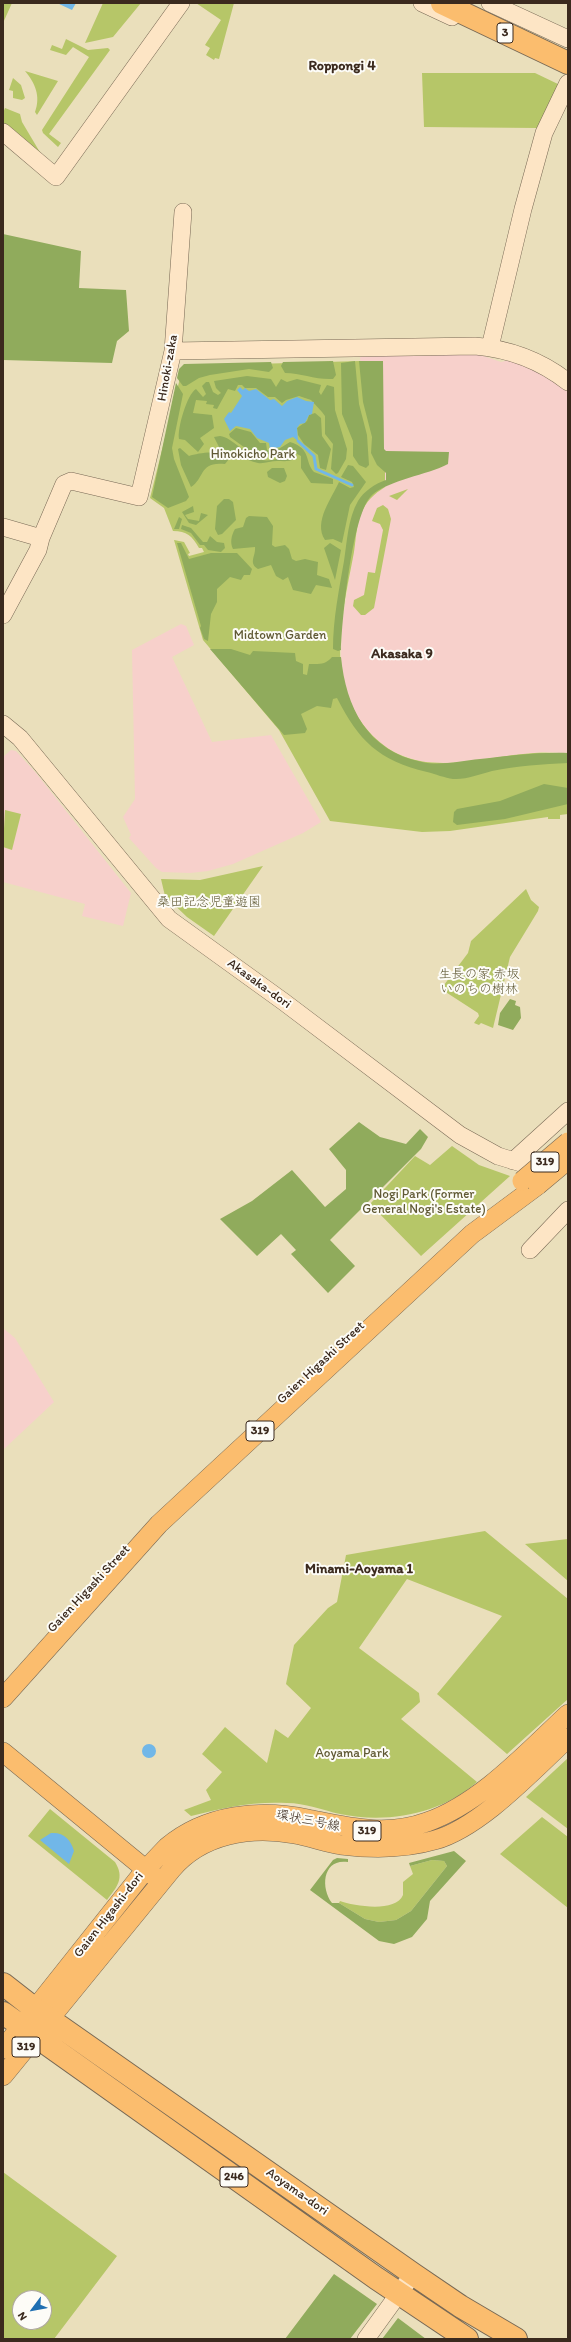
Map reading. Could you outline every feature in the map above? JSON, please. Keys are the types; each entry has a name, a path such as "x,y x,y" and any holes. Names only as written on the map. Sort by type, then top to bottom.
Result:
{"highway":[{"name":"3","path":"442,3 568,63"},
{"name":"3","path":"470,3 568,50"},
{"name":"Aoyama-dori","path":"3,1984 42,2014 413,2274 460,2306 516,2339"},
{"name":"Aoyama-dori","path":"3,2013 399,2294 467,2339"}],"main road":[{"name":"Gaien Higashi Street","path":"3,1698 159,1524 472,1234 530,1183 568,1142"},
{"name":"Gaien Higashi Street","path":"3,1684 154,1518 475,1219 568,1160"},
{"name":"環状三号線","path":"146,1869 168,1846 190,1832 214,1822 237,1816 257,1813 276,1814 366,1830 395,1829 426,1823 453,1811 479,1794 568,1714"},
{"name":"環状三号線","path":"162,1883 182,1857 219,1837 276,1831 340,1844 381,1848 436,1840 456,1831 489,1810 568,1738"},
{"name":"Gaien Higashi-dori","path":"3,1752 146,1869 28,2032 3,2076"},
{"path":"146,1869 162,1883"},
{"name":"Gaien Higashi-dori","path":"42,2014 162,1883"},
{"name":"Gaien Higashi-dori","path":"3,2050 28,2032"}],"street":[{"path":"3,132 56,177 181,3"},
{"path":"422,3 568,72"},
{"path":"457,3 568,56"},
{"path":"490,3 568,39"},
{"path":"490,348 523,210 544,133 568,83"},
{"name":"Hinoki-zaka","path":"41,538 59,491 67,482 139,497 173,352 183,212"},
{"path":"173,352 456,345 490,348 518,354 538,361 568,382"},
{"path":"3,527 41,538 38,550 3,615"},
{"name":"Akasaka-dori","path":"3,724 20,738 169,919 267,990 460,1135 481,1148 513,1160 568,1170"},
{"path":"513,1160 568,1111"},
{"path":"530,1250 568,1210"},
{"path":"366,2339 413,2274"}],"shaded area":[{"path":"478,354 501,362 509,360 539,372 568,392 568,753 542,752 449,763 422,762 398,754 380,744 366,729 351,707 343,675 341,657 342,623 360,514 371,496 385,487 385,471 365,407 360,356"},
{"path":"181,624 186,626 194,645 172,657 212,742 271,735 321,822 303,833 233,864 208,871 190,873 162,872 156,868 129,838 131,835 123,817 135,799 132,650"},
{"path":"11,750 16,751 36,773 131,893 123,926 82,916 85,904 3,882 3,757"},
{"path":"3,1328 15,1338 54,1402 3,1450"}],"green space":[{"path":"4,3 12,3 3,23 3,5"},
{"path":"103,3 141,3 113,37 85,43"},
{"path":"196,3 234,3 219,59 215,58 214,60 206,55 210,48 205,45 221,20"},
{"path":"66,39 88,50 108,48 110,50 49,134 61,143 58,147 43,133 42,130 89,57 73,47 66,55 50,50 52,45 62,49"},
{"path":"25,71 58,81 37,115 35,112 37,106 36,90 32,80"},
{"path":"422,73 535,73 560,85 537,128 424,127"},
{"path":"13,78 21,85 25,98 22,100 13,98 13,91 9,90"},
{"path":"5,108 20,114 22,122 41,154 3,127 3,113"},
{"path":"3,234 81,251 79,288 126,290 129,331 117,341 112,363 3,360"},
{"path":"333,361 336,375 333,379 285,373 281,366 283,362"},
{"path":"355,361 359,404 367,435 369,465 366,468 359,465 353,456 353,441 342,414 341,363"},
{"path":"359,361 383,361 384,449 386,451 449,452 448,464 388,485 372,495 365,506 359,523 349,568 343,616 341,650 338,651 333,649 334,627 348,530 352,515 363,494 382,481 386,480 386,473 377,465 371,453 372,437 363,402"},
{"path":"360,361 365,407 385,471 385,487 374,495 368,502 359,518 344,603 340,639 340,656 342,673 349,700 359,719 372,735 389,749 413,759 444,763 476,761 529,753 568,753 568,814 560,815 560,819 548,819 548,817 450,831 422,832 330,821 279,730 203,640 174,540 184,542 190,553 188,554 189,556 204,552 189,535 182,532 173,531 164,508 150,498 183,366"},
{"path":"271,362 273,368 269,372 249,369 210,375 199,378 186,386 183,386 177,378 179,369 184,364"},
{"path":"247,376 271,379 276,387 281,379 287,382 297,379 321,385 319,392 321,395 327,385 334,387 335,410 347,449 346,459 338,473 336,474 331,469 333,444 325,434 325,416 311,400 299,396 286,400 282,403 275,397 268,397 256,388 245,388 242,385 238,385 235,391 228,389 217,409 213,408 214,405 206,404 207,401 196,400 193,413 212,415 214,428 200,438 204,444 198,452 185,440 179,439 183,412 189,398 196,389 203,397 206,394 202,386 206,382 209,382 213,392 218,395 221,393 216,388 214,381"},
{"path":"176,383 183,394 172,448 174,459 189,497 186,501 168,508 152,497"},
{"path":"315,413 321,418 322,436 331,449 326,470 320,468 318,455 304,444 298,435 297,428 307,421 309,415"},
{"path":"236,428 251,432 260,443 266,443 267,450 276,450 290,442 297,445 305,452 309,464 314,472 333,479 333,484 311,483 301,468 301,456 293,452 261,455 248,450 230,437 229,434"},
{"path":"214,437 225,437 251,455 262,460 274,460 293,455 295,459 263,463 253,462 230,451 220,449"},
{"path":"180,448 189,456 204,453 216,453 226,456 229,459 225,464 211,465 191,487 181,465 178,449"},
{"path":"348,465 353,466 366,482 350,505 342,543 333,539 325,540 321,526 322,518 339,482 350,488 354,487 352,482 341,477"},
{"path":"272,468 284,468 287,476 285,481 280,483 268,477 267,472"},
{"path":"408,489 397,500 389,496"},
{"path":"224,499 229,499 233,502 236,520 222,534 218,535 215,529 217,506"},
{"path":"383,505 388,509 391,519 374,608 365,615 361,615 353,606 354,600 364,595 368,572 375,573 383,530 380,524 372,521 377,508"},
{"path":"193,506 194,512 185,515 188,519 199,521 201,513 208,515 196,525 189,523 182,512"},
{"path":"249,516 267,517 273,526 272,545 275,547 285,545 289,549 292,559 296,561 305,559 318,562 317,575 329,579 332,588 316,585 311,594 293,590 288,577 283,580 276,576 271,565 258,569 255,567 253,562 255,547 233,549 231,542 235,529 243,527 246,518"},
{"path":"179,517 182,519 179,529 174,529"},
{"path":"182,525 191,528 203,542 207,542 210,536 217,542 224,543 225,548 221,552 208,550 204,545 200,545 191,533 181,529"},
{"path":"177,543 181,543 189,559 211,553 237,553 252,569 250,575 244,575 241,580 230,577 217,589 217,602 211,614 208,641 204,639 200,628 201,626"},
{"path":"330,543 341,550 335,580 324,548"},
{"path":"210,649 231,649 250,655 253,651 295,653 296,661 303,664 303,674 307,675 309,664 322,664 332,657 341,657 348,693 354,709 363,724 374,737 387,748 403,756 422,762 436,764 524,754 568,753 568,763 511,768 492,771 463,779 443,777 395,761 372,747 353,726 337,698 333,699 331,708 317,706 301,714 307,729 305,733 284,735"},
{"path":"544,784 568,788 568,804 505,819 457,825 453,822 454,812 457,809 500,801"},
{"path":"5,810 21,814 12,850 3,847"},
{"name":"桑田記念児童遊園","path":"263,866 214,936 187,917 165,896 161,879 200,880"},
{"name":"生長の家 赤坂 いのちの樹林","path":"526,889 531,900 539,907 538,911 510,957 493,1028 481,1023 479,1025 474,1023 479,1016 478,1013 441,989 468,953 471,941"},
{"path":"510,999 516,1001 515,1005 520,1007 521,1018 513,1030 498,1025 500,1013"},
{"path":"359,1122 380,1137 406,1144 420,1129 428,1137 421,1149 330,1240 355,1266 328,1293 291,1254 296,1250 281,1234 257,1256 220,1219 252,1201 292,1170 325,1207 346,1189 346,1170 329,1149"},
{"name":"Nogi Park (Former General Nogi's Estate)","path":"452,1146 479,1165 510,1176 421,1256 370,1204 415,1156 430,1165"},
{"name":"Aoyama Park","path":"485,1531 568,1599 568,1699 507,1754 437,1694 502,1616 407,1579 359,1648 419,1693 420,1702 401,1719 477,1782 463,1793 447,1802 413,1814 395,1817 358,1817 294,1803 250,1804 191,1816 184,1810 211,1800 206,1790 222,1772 202,1754 225,1727 267,1763 275,1729 288,1738 311,1708 286,1684 294,1645 328,1608 337,1602 346,1555"},
{"path":"568,1539 568,1581 525,1544"},
{"path":"568,1758 568,1829 526,1797"},
{"path":"50,1809 115,1862 120,1878 117,1886 107,1900 28,1836"},
{"path":"542,1817 568,1837 568,1908 500,1854"},
{"path":"454,1851 466,1861 430,1901 427,1919 412,1937 394,1944 379,1941 310,1890 333,1860 337,1858 348,1859 348,1862 333,1864 326,1875 326,1889 332,1903 339,1903 365,1919 379,1922 396,1920 411,1911 447,1866 444,1861 432,1860 410,1866 409,1863"},
{"path":"432,1860 444,1861 447,1866 411,1911 396,1920 379,1922 365,1919 339,1903 340,1901 355,1905 374,1907 384,1906 399,1901 403,1895 403,1882 413,1874 410,1866"},
{"path":"3,2172 117,2256 54,2339 3,2339"},
{"path":"334,2274 377,2304 350,2339 285,2339"},
{"path":"398,2318 426,2339 382,2339"}],"water":[{"path":"57,3 76,3 72,10"},
{"path":"240,387 243,390 245,388 249,391 256,389 270,400 274,399 282,406 287,401 297,397 306,401 314,402 312,414 309,415 305,423 300,424 297,428 298,441 293,437 285,440 280,447 270,449 269,443 257,438 250,429 236,426 230,431 224,419 229,412 231,413 242,396 237,390"},
{"path":"149,1744 154,1746 156,1751 154,1756 149,1758 144,1756 142,1751 144,1746"},
{"path":"51,1833 63,1835 71,1843 74,1851 69,1864 40,1840"}],"waterway":[{"path":"298,441 314,456 316,469 352,485"}],"district":[{"name":"Roppongi 4","path":"342,66"},
{"name":"Akasaka 9","path":"402,654"},
{"name":"Minami-Aoyama 1","path":"359,1569"}],"park label":[{"name":"Hinokicho Park","path":"253,455"},
{"name":"Midtown Garden","path":"280,636"}]}
